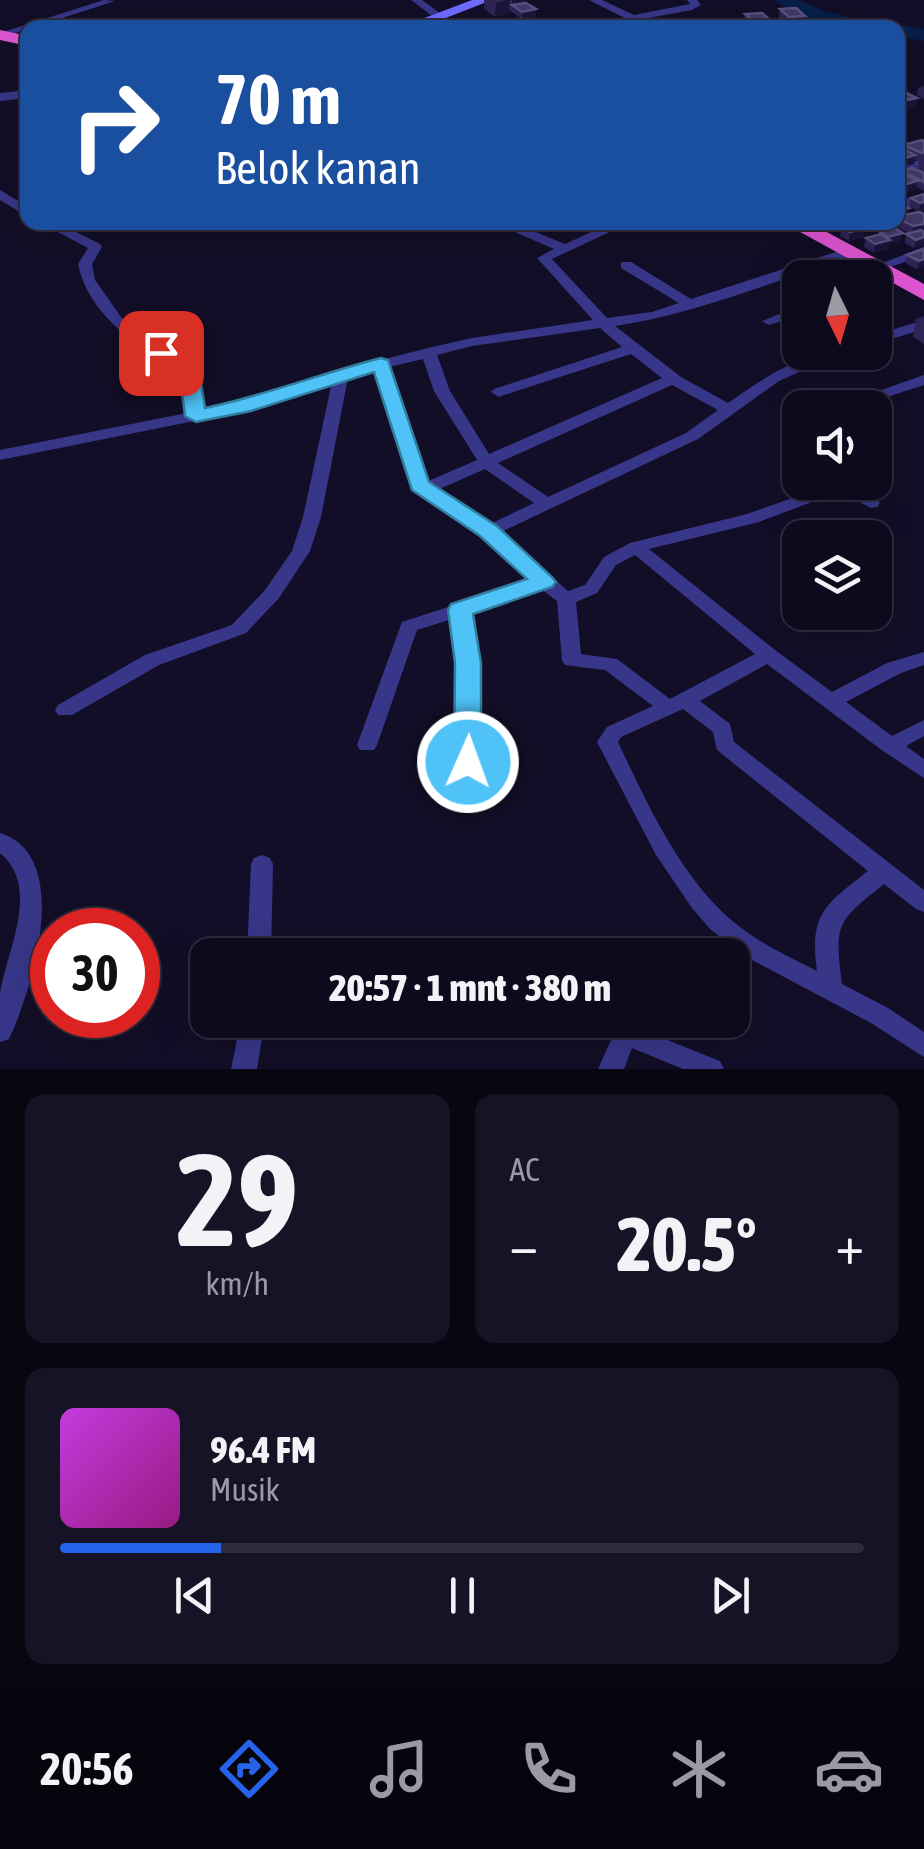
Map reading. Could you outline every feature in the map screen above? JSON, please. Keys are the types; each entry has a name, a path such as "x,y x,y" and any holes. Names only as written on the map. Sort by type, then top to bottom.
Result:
{"highway":[{"path":"806,230 857,260"},
{"path":"892,278 924,293"},
{"path":"892,282 924,302"}],"main road":[{"path":"426,20 485,0"}],"street":[{"path":"416,0 443,20"},
{"path":"594,0 639,20"},
{"path":"635,18 692,7 696,5 692,0"},
{"path":"51,20 110,1"},
{"path":"61,230 95,247 84,269 88,280 116,320 188,377 196,416"},
{"path":"518,230 564,248"},
{"path":"606,230 546,254 544,259 632,350 670,380 729,410"},
{"path":"892,263 924,251"},
{"path":"626,265 691,305"},
{"path":"0,455 262,401 341,374 428,352 500,337 604,325 782,288"},
{"path":"768,321 782,316"},
{"path":"892,334 924,324"},
{"path":"499,392 632,350"},
{"path":"428,352 442,391 486,462 544,502"},
{"path":"381,364 423,490 488,531 566,599 574,661 610,664 722,728 724,745 924,904"},
{"path":"488,531 692,436 774,378 793,370"},
{"path":"65,710 152,660 239,628 272,594 301,551 312,517 341,374"},
{"path":"423,490 670,380"},
{"path":"892,390 924,380"},
{"path":"566,599 591,589 606,564 636,547 754,518 830,489 848,490 871,503"},
{"path":"636,547 768,655 924,770"},
{"path":"367,745 409,626 544,582"},
{"path":"460,610 468,663 468,762"},
{"path":"768,655 677,704 614,732 608,740 643,811 682,874 719,923 736,938 831,989 924,1046"},
{"path":"830,702 872,678 924,658"},
{"path":"890,746 924,726"},
{"path":"0,841 25,865 31,887 19,972 0,1032"},
{"path":"260,938 262,864"},
{"path":"831,989 823,936 828,920 884,872"},
{"path":"244,1069 250,1038"},
{"path":"611,1069 624,1038"},
{"path":"630,1038 711,1069"}],"building":[{"path":"526,3 536,9 522,12 512,5"},
{"path":"796,8 805,16 789,17 780,9"},
{"path":"762,13 770,20 752,20 745,14"},
{"path":"922,140 924,152 922,153 905,144"},
{"path":"912,168 924,173 924,182 905,173"},
{"path":"924,194 924,202 911,198"},
{"path":"924,214 924,224 913,226 905,222 905,215"},
{"path":"898,230 903,233 888,237 879,231"},
{"path":"921,230 924,237 916,240 906,234"},
{"path":"881,234 890,240 875,244 866,238"},
{"path":"923,249 924,259 919,261 907,255"}],"waterway":[{"path":"784,0 819,16 839,20"},
{"path":"905,31 924,35"}],"route":[{"path":"161,353 191,383 196,416 262,401 381,364 419,486 488,531 544,582 460,610 470,700 468,762"}]}
